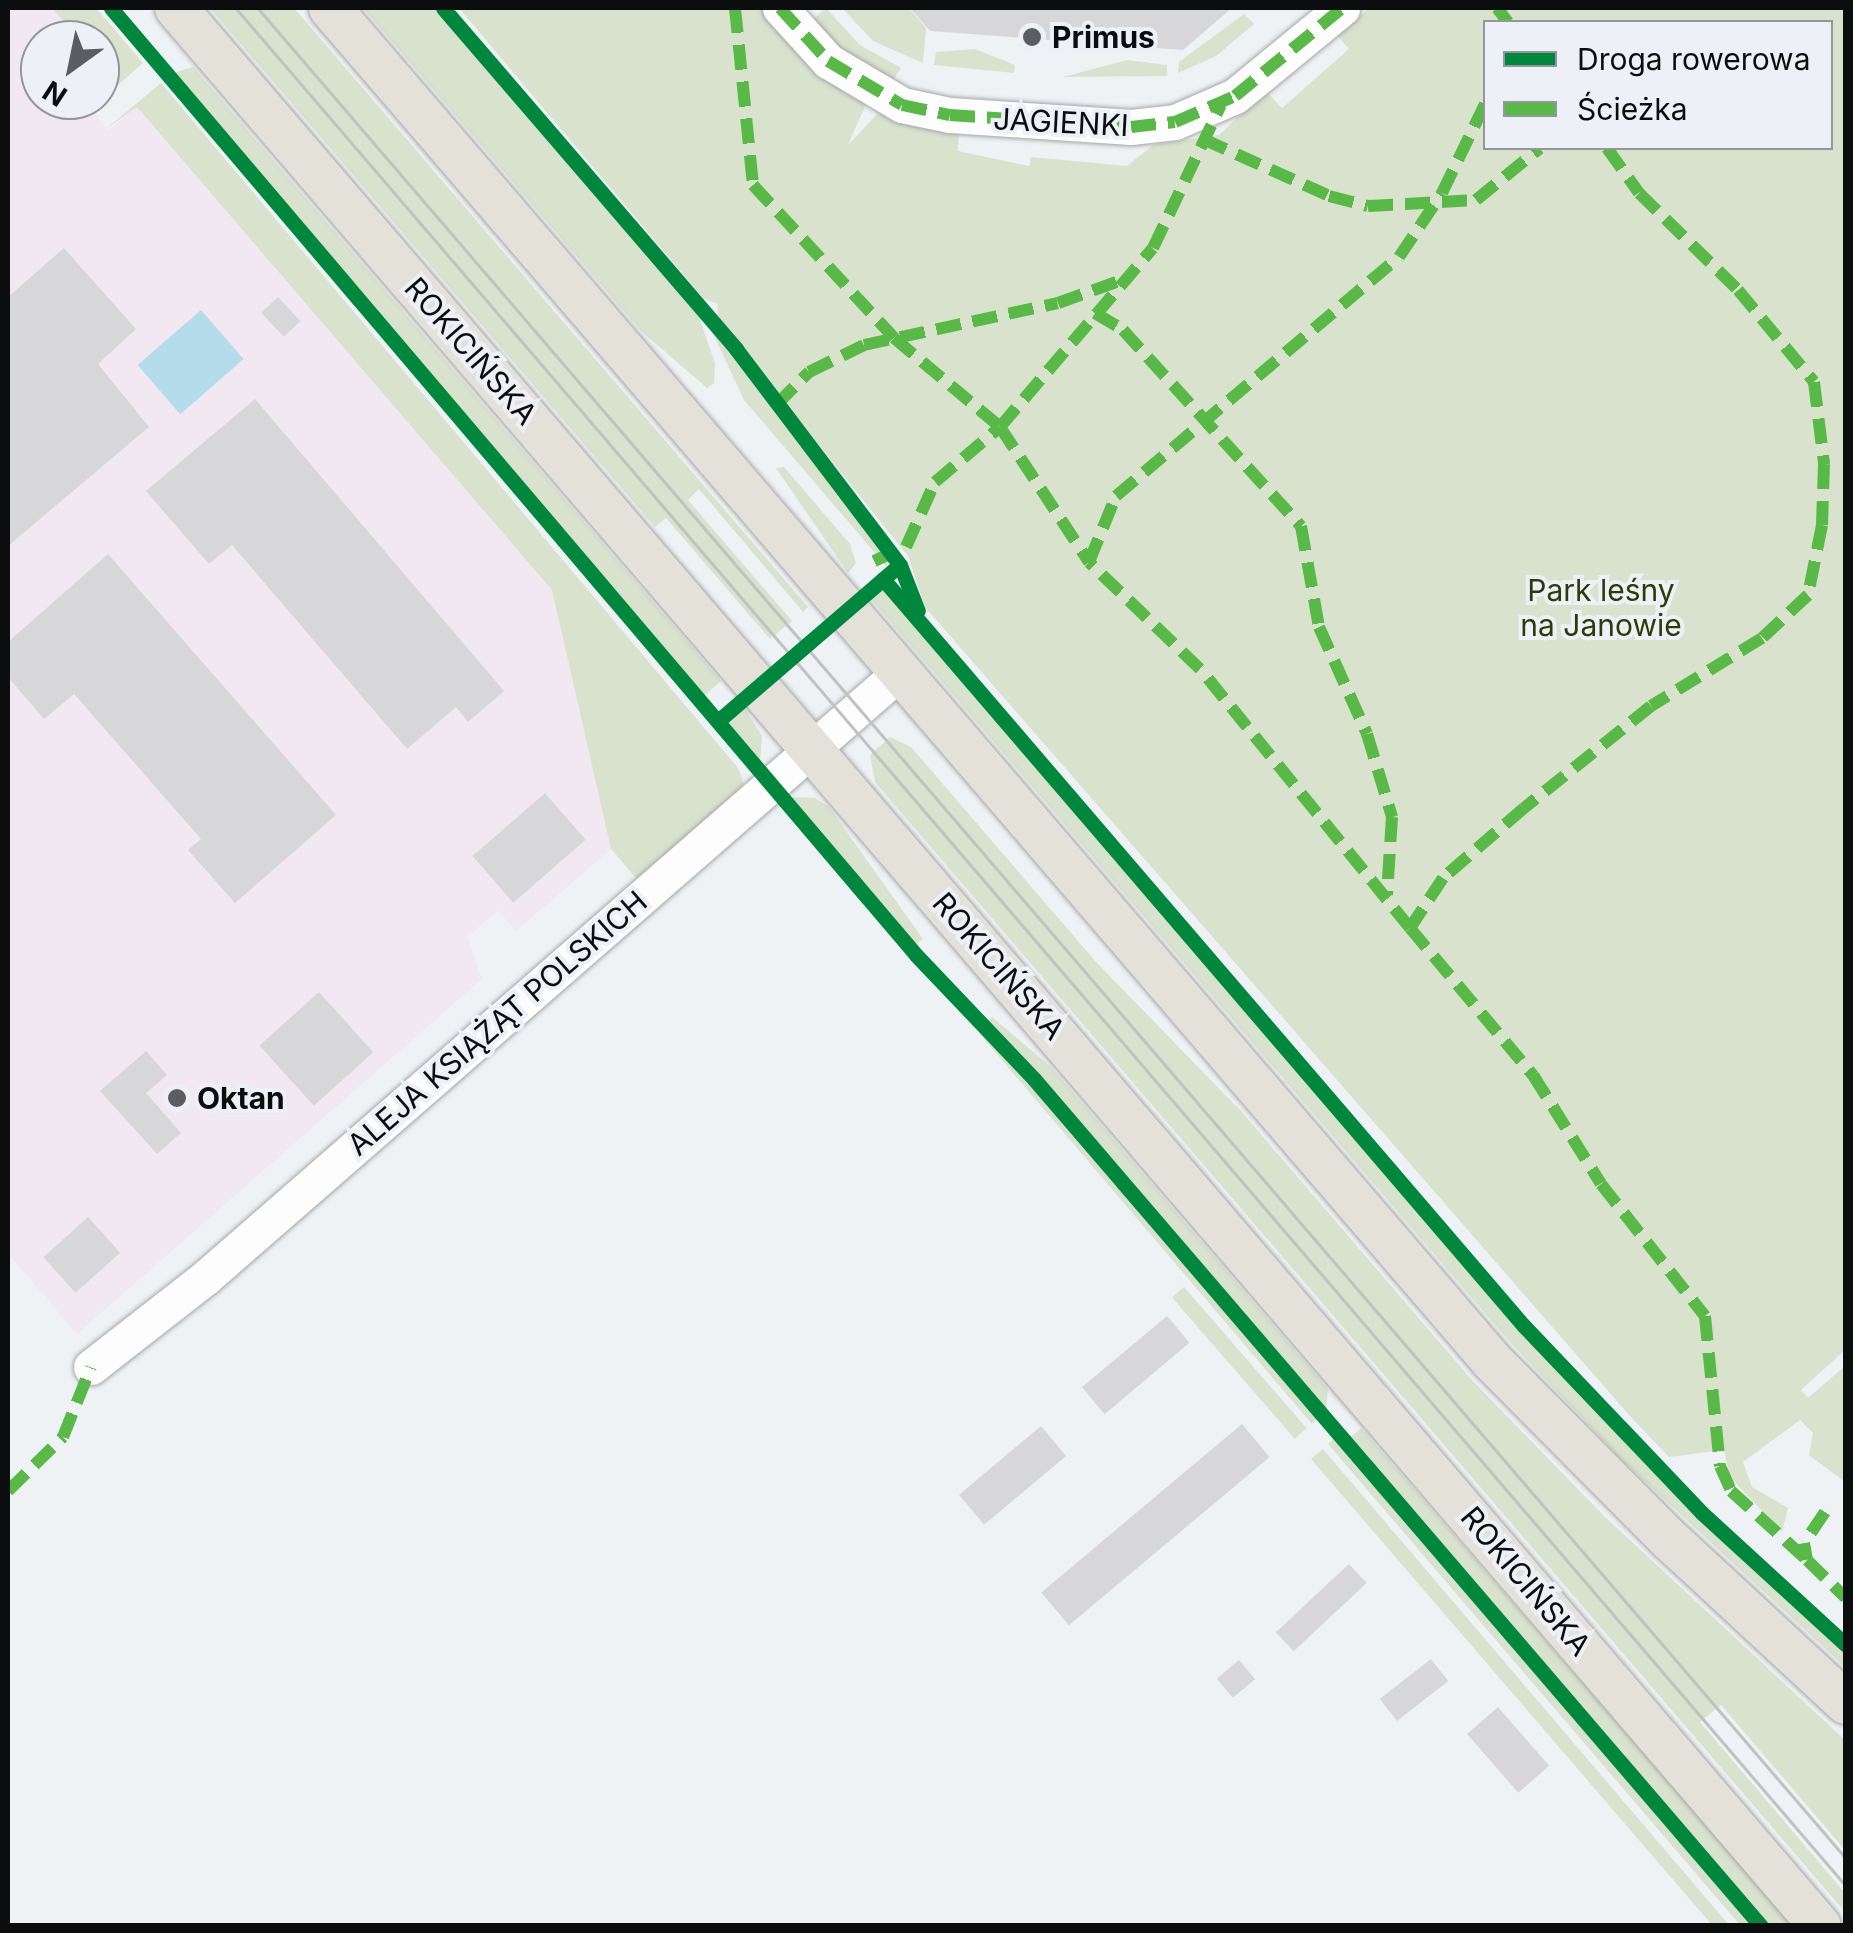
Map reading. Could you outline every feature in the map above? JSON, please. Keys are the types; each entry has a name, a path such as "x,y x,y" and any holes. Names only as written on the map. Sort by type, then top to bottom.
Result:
{"main road":[{"name":"ROKICIŃSKA","path":"176,8 1820,1926"},
{"path":"330,8 1492,1361 1670,1540 1846,1702"}],"street":[{"name":"JAGIENKI","path":"780,8 843,73 902,105 950,115 1132,127 1175,122 1235,96 1342,8"},
{"name":"ALEJA KSIĄŻĄT POLSKICH","path":"92,1367 205,1278 899,673"}],"shaded area":[{"path":"8,8 52,8 62,20 20,20 20,120 100,120 108,131 137,106 552,590 611,849 516,931 498,911 481,925 468,937 482,979 77,1334 8,1254"}],"green space":[{"path":"96,8 106,20 62,20 54,10"},
{"path":"210,8 294,8 808,607 803,612 699,489 688,500 792,621 770,639 666,518 655,527"},
{"path":"363,8 437,8 697,311 715,363 714,383 707,388 641,331"},
{"name":"Park leśny na Janowie","path":"459,8 762,8 808,61 866,104 848,145 880,111 939,131 959,129 958,151 1029,166 1031,157 1127,166 1153,145 1219,135 1266,91 1282,108 1349,49 1338,36 1369,8 1845,8 1846,1349 1801,1390 1808,1398 1845,1366 1845,1482 1809,1455 1813,1433 1800,1420 1743,1462 1752,1487 1788,1508 1782,1532 1730,1477 1724,1450 1669,1457 925,607 908,556 717,318 718,304 704,299"},
{"path":"826,8 860,45 901,68 892,82 854,64 810,22"},
{"path":"842,8 909,8 926,28 923,63 873,41"},
{"path":"1244,14 1254,24 1216,56 1178,73 1179,62"},
{"path":"120,36 143,63 120,83"},
{"path":"975,49 1015,65 1014,73 934,65 936,52"},
{"path":"1127,60 1167,65 1167,76 1063,77"},
{"path":"193,67 721,681 703,697 173,73"},
{"path":"161,83 738,768 744,785 637,879 611,849 552,590 137,107 120,117"},
{"path":"709,325 887,556 887,567 744,400"},
{"path":"784,467 850,544 856,563 848,573 776,468"},
{"path":"883,590 1520,1330 1698,1516 1845,1653 1845,1667 1621,1459 1509,1341 870,598"},
{"path":"743,706 762,736 760,762 725,722"},
{"path":"890,737 911,747 1096,962 1240,1110 1471,1379 1604,1516 1845,1740 1845,1850 1721,1705 1700,1722 1845,1893 1845,1912 875,782 870,755"},
{"path":"790,797 815,798 829,807 923,939 914,946"},
{"path":"992,1017 1051,1067 1328,1389 1326,1411 1038,1076 983,1025"},
{"path":"979,1033 1031,1082 1319,1418 1312,1424"},
{"path":"1184,1287 1307,1428 1295,1439 1172,1297"},
{"path":"1361,1428 1791,1922 1770,1926 1347,1440"},
{"path":"1335,1438 1754,1925 1740,1925 1328,1444"},
{"path":"1323,1449 1729,1925 1712,1925 1311,1459"}],"water":[{"path":"201,310 244,359 180,414 138,365"}],"building":[{"path":"910,8 1232,8 1183,50 930,31"},
{"path":"64,248 136,329 98,364 149,427 8,546 8,297"},
{"path":"278,297 301,321 284,337 261,313"},
{"path":"255,399 504,691 468,722 456,707 407,749 232,545 209,564 146,491"},
{"path":"108,554 336,815 235,903 188,850 201,839 74,694 44,719 8,677 8,642"},
{"path":"545,793 586,840 513,903 473,856"},
{"path":"319,992 373,1052 314,1106 260,1046"},
{"path":"146,1051 167,1075 146,1093 181,1133 157,1154 100,1091"},
{"path":"88,1217 120,1253 76,1293 43,1257"},
{"path":"1167,1316 1189,1343 1104,1414 1082,1387"},
{"path":"1242,1424 1270,1457 1069,1625 1041,1592"},
{"path":"1041,1426 1066,1456 984,1525 959,1495"},
{"path":"1349,1564 1367,1583 1294,1651 1276,1632"},
{"path":"1431,1659 1448,1681 1397,1721 1380,1699"},
{"path":"1239,1660 1255,1679 1233,1698 1217,1679"},
{"path":"1498,1707 1549,1766 1518,1793 1467,1734"}],"tram line":[{"path":"236,8 1846,1886"},
{"path":"258,8 1846,1858"}],"marked path":[{"path":"735,8 753,185 894,338 1000,427 1089,562"},
{"path":"780,8 828,61 902,105 950,115 1131,127 1175,122 1235,96 1342,8"},
{"path":"1497,8 1506,20"},
{"path":"874,561 906,547 935,482 1000,427 1153,248 1221,105"},
{"path":"1410,928 1200,669 1089,562 1116,496 1399,257 1442,193 1483,108"},
{"path":"1203,139 1329,196 1368,206 1476,200 1538,150"},
{"path":"1608,150 1639,193 1738,290 1814,382 1824,464 1822,525 1808,595 1762,638 1651,706 1524,808 1443,878 1410,928 1533,1075 1601,1184 1705,1316 1720,1466 1731,1491 1807,1560"},
{"path":"776,405 809,372 864,345 1058,303 1122,280"},
{"path":"1095,313 1123,330 1301,526 1319,627 1367,734 1392,817 1387,895"},
{"path":"8,1491 63,1437 91,1367"},
{"path":"1825,1512 1804,1543 1807,1560 1846,1598"}],"cycle path":[{"path":"111,8 916,955 1034,1079 1761,1926"},
{"path":"443,8 736,349 900,565 918,611"},
{"path":"718,721 896,568"},
{"path":"883,579 1524,1326 1702,1513 1846,1645"}],"place":[{"name":"Primus","path":"1032,37"},
{"name":"Oktan","path":"177,1098"}]}
